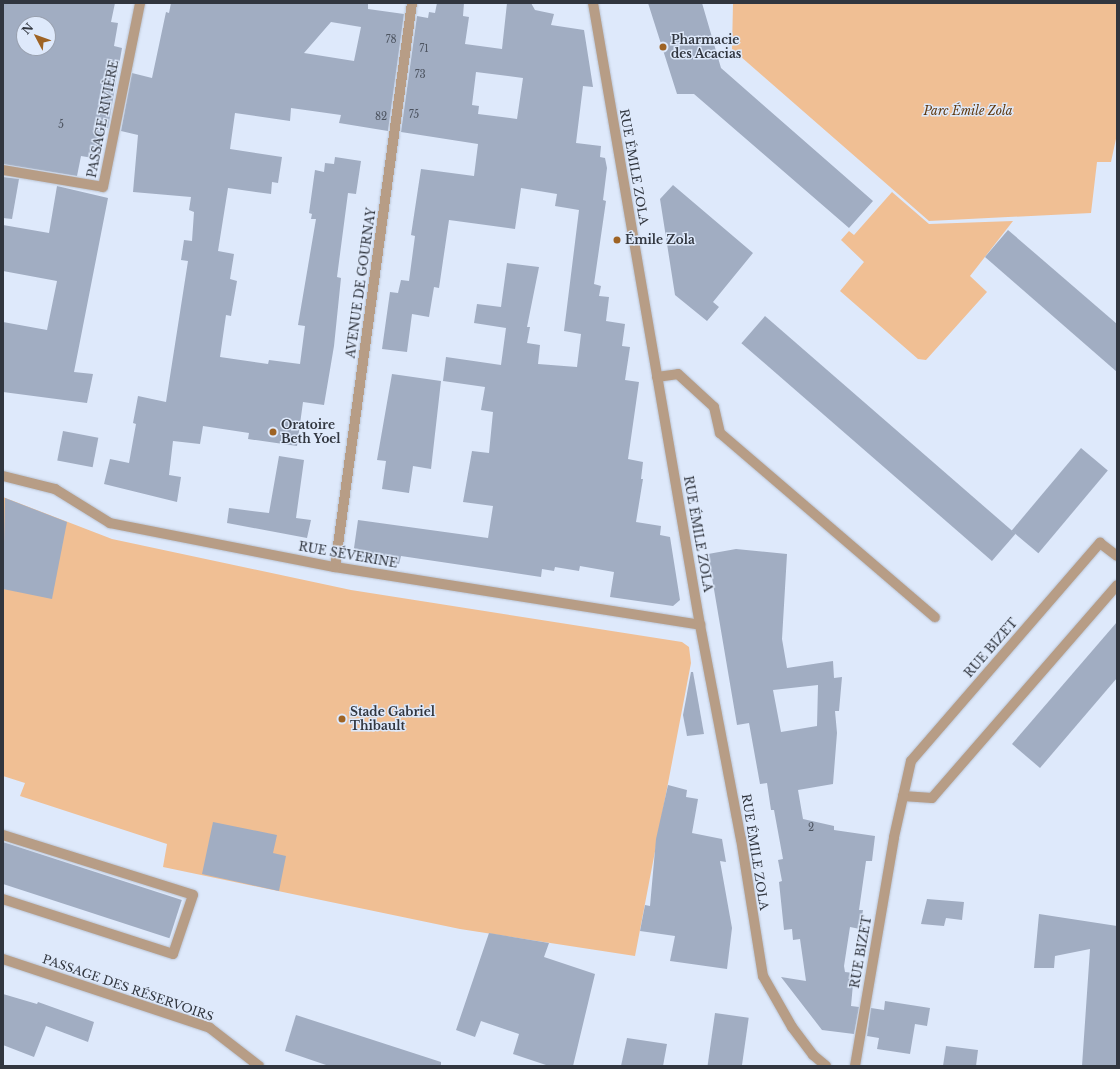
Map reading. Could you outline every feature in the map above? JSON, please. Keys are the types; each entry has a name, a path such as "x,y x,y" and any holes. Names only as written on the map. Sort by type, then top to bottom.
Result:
{"street":[{"name":"PASSAGE RIVIÈRE","path":"3,170 103,187 140,3"},
{"name":"AVENUE DE GOURNAY","path":"335,567 412,3"},
{"name":"RUE ÉMILE ZOLA","path":"593,3 700,625 741,839 763,976 792,1027 813,1055 826,1066"},
{"path":"657,377 678,374 714,407 720,433 935,617"},
{"name":"RUE SÉVERINE","path":"3,476 55,489 110,523 335,567 700,625"},
{"name":"RUE BIZET","path":"855,1066 903,796 911,761 1100,543 1117,556"},
{"path":"903,796 932,798 1117,584"},
{"path":"3,835 193,895 173,954 3,898"},
{"name":"PASSAGE DES RÉSERVOIRS","path":"3,959 210,1028 259,1066"}],"green space":[{"name":"Parc Émile Zola","path":"733,3 1117,3 1117,134 1111,162 1097,162 1091,213 929,221 732,49"},
{"path":"892,192 929,224 1013,221 970,276 987,292 926,360 918,359 840,291 864,262 841,240 849,231 854,235"},
{"name":"Stade Gabriel Thibault","path":"3,497 112,539 351,590 682,642 689,647 691,663 635,956 460,929 163,867 167,844 20,796 25,783 3,776"}],"building":[{"path":"3,3 115,3 111,22 118,23 114,46 122,48 108,128 106,128 99,159 81,156 77,176 3,164"},
{"path":"171,3 368,3 368,9 404,14 388,131 339,123 341,115 291,108 290,121 235,113 230,149 282,157 278,183 272,182 271,194 228,188 218,251 234,254 230,279 237,281 231,316 226,315 220,357 268,364 269,360 300,364 305,326 298,325 316,219 311,219 312,214 309,213 315,170 324,172 325,163 334,164 335,157 361,161 356,194 348,193 337,277 341,278 334,346 324,405 303,402 297,446 248,439 249,433 203,426 200,444 173,441 169,475 181,477 177,502 104,484 110,459 129,463 136,424 133,423 138,396 166,402 188,261 181,260 184,240 192,241 194,212 189,210 191,197 133,192 138,135 121,131 132,73 152,78 166,12 169,13","holes":["331,22 361,27 354,61 304,53"]},
{"path":"437,3 464,3 463,16 469,17 465,44 502,49 507,3 531,3 535,10 554,14 551,25 584,30 593,87 583,86 576,143 601,146 600,157 605,158 607,168 603,200 606,201 594,284 601,286 599,296 609,297 606,321 625,324 622,346 630,347 625,380 639,382 628,459 643,462 641,479 643,479 636,522 661,526 660,535 670,537 680,600 673,606 610,597 614,572 580,566 579,571 555,567 554,571 542,569 541,577 401,556 399,564 361,557 354,548 358,520 488,538 493,506 463,502 472,451 489,453 493,412 481,410 485,387 443,381 446,357 501,365 506,328 474,323 477,304 501,307 507,263 539,267 527,327 530,327 527,343 540,345 538,364 577,367 581,334 564,331 579,210 555,206 557,194 521,188 515,229 449,220 439,288 434,287 429,317 412,314 407,352 382,349 390,292 398,293 401,280 409,281 415,236 411,235 421,169 474,176 478,144 401,132 417,16 428,18 429,12 435,13","holes":["476,72 523,78 517,119 478,114 479,106 472,105"]},
{"path":"648,3 702,3 721,68 873,201 849,228 694,94 677,94"},
{"path":"3,177 19,179 12,219 3,218"},
{"path":"673,185 753,253 713,302 719,307 707,321 675,295 660,199"},
{"path":"57,186 108,198 74,372 93,374 87,403 3,392 3,322 47,330 57,281 3,271 3,225 49,233"},
{"path":"1008,230 1117,324 1117,372 985,257"},
{"path":"765,316 1016,534 992,561 741,343"},
{"path":"392,374 441,381 431,469 413,466 409,493 382,489 386,461 377,460"},
{"path":"63,431 98,438 93,467 57,460"},
{"path":"1081,448 1108,470 1038,553 1012,531"},
{"path":"279,456 304,460 296,518 311,520 307,538 227,523 229,508 269,513"},
{"path":"5,498 67,522 52,599 3,589"},
{"path":"736,549 787,554 782,639 787,668 833,661 834,678 842,677 839,711 835,711 837,733 833,784 798,790 803,819 834,826 834,830 875,836 872,861 866,861 859,910 863,910 860,929 850,927 844,966 845,972 854,973 851,1006 859,1007 854,1034 822,1030 781,977 806,981 800,939 793,940 792,929 784,930 779,882 782,881 778,860 783,859 774,810 771,810 767,783 760,784 749,723 737,725 708,554","holes":["818,685 817,726 781,732 773,690"]},
{"path":"1117,622 1117,678 1040,768 1012,744"},
{"path":"691,672 693,672 704,734 687,736 683,715"},
{"path":"668,785 687,790 686,797 698,799 692,833 722,839 726,862 720,861 732,928 727,969 670,961 675,936 640,931 645,905 650,906 656,839"},
{"path":"213,822 277,835 273,853 286,856 279,891 202,874"},
{"path":"3,842 182,900 169,938 3,884"},
{"path":"927,899 964,902 962,920 946,918 944,926 921,924"},
{"path":"1039,914 1117,926 1117,1066 1082,1066 1090,949 1055,956 1054,968 1034,968"},
{"path":"489,933 549,943 544,957 595,974 573,1066 549,1066 513,1054 519,1034 481,1021 475,1037 456,1030"},
{"path":"3,994 37,1004 38,1002 94,1022 88,1042 46,1026 34,1057 3,1045"},
{"path":"885,1001 930,1008 927,1026 915,1024 910,1054 877,1049 879,1038 867,1036 871,1008 884,1010"},
{"path":"715,1013 749,1018 742,1066 708,1065"},
{"path":"296,1015 441,1062 441,1066 329,1066 285,1051"},
{"path":"627,1038 667,1044 663,1066 621,1066"},
{"path":"946,1046 978,1050 976,1066 943,1066"}],"place":[{"name":"Pharmacie des Acacias","path":"663,47"},
{"name":"Émile Zola","path":"617,240"},
{"name":"Oratoire Beth Yoel","path":"273,432"},
{"name":"Stade Gabriel Thibault","path":"342,719"}]}
